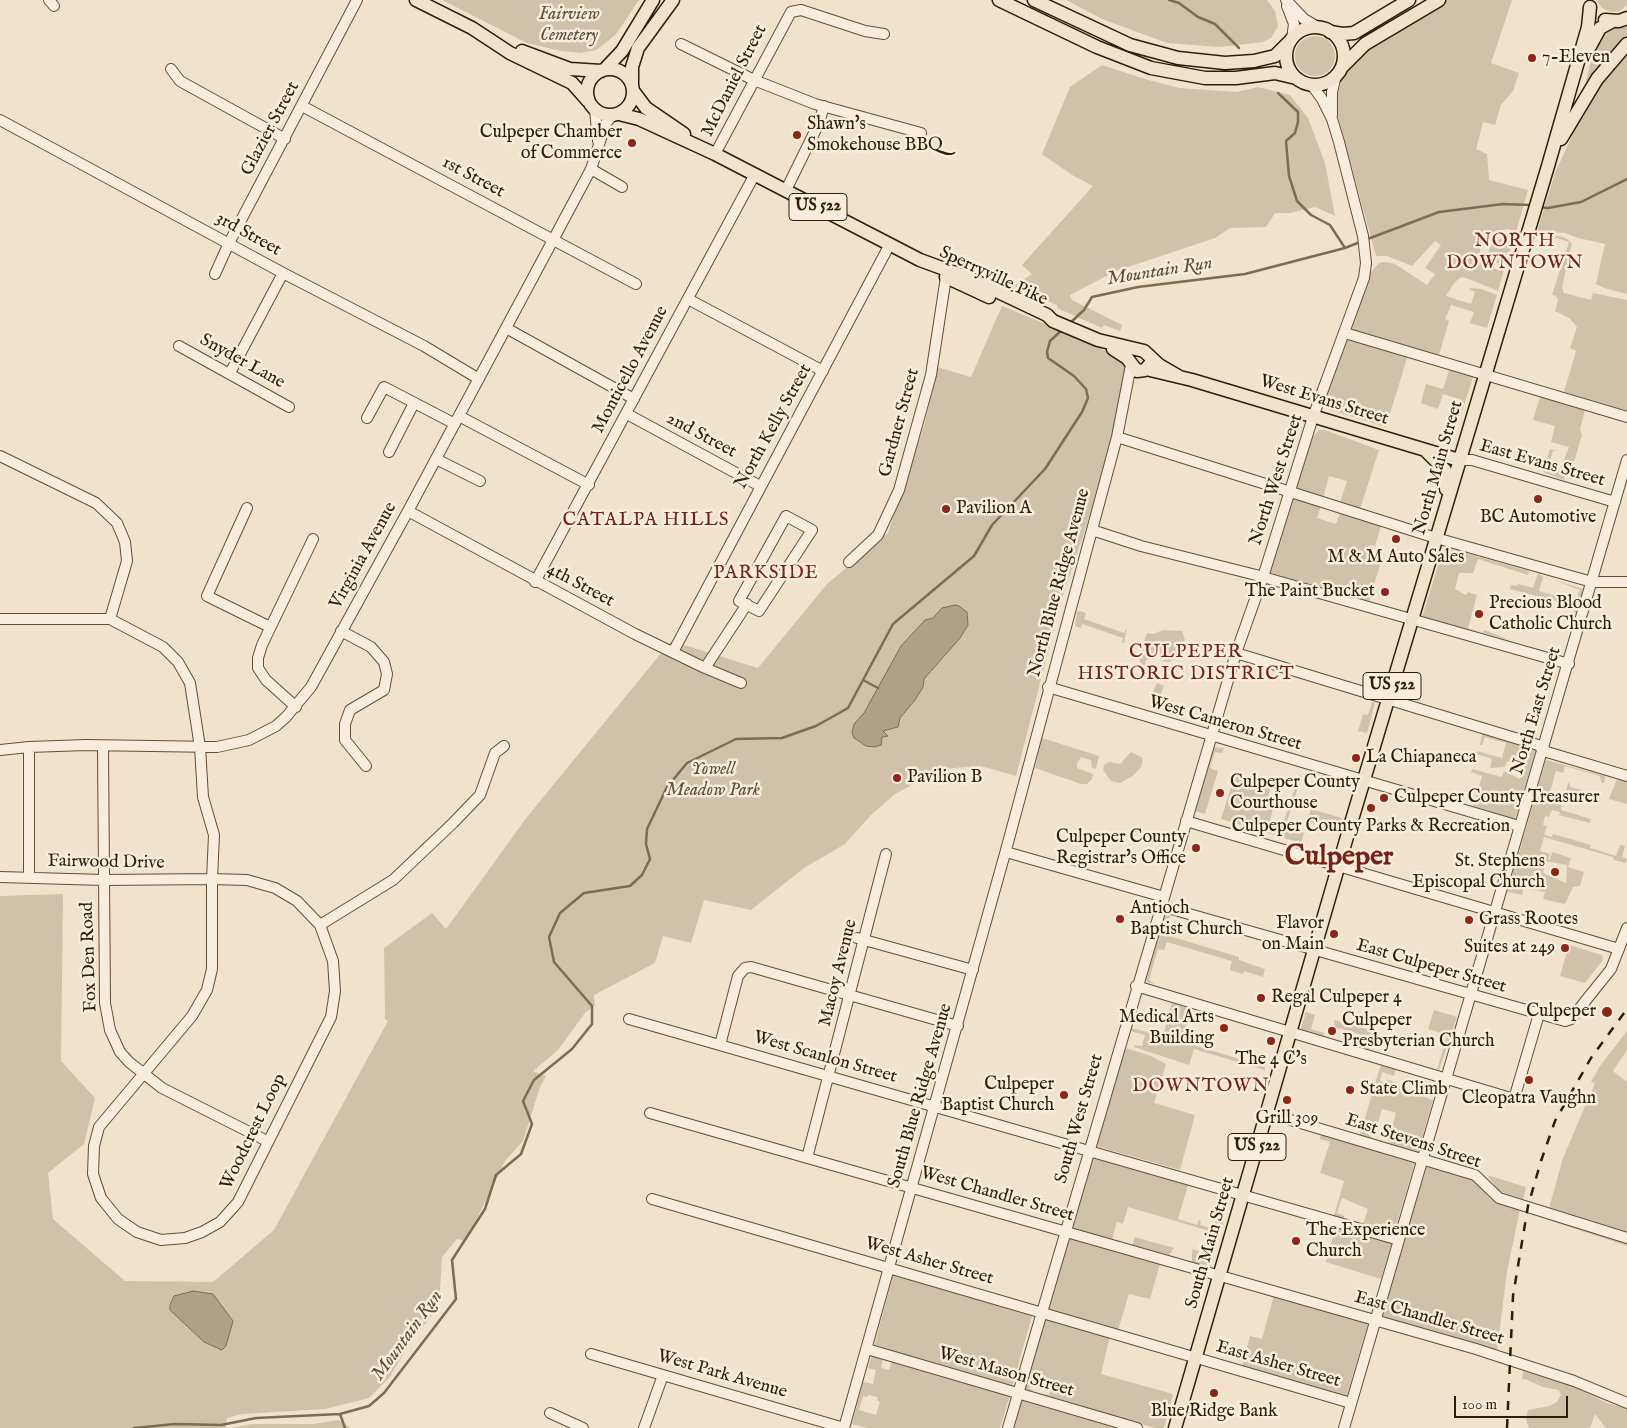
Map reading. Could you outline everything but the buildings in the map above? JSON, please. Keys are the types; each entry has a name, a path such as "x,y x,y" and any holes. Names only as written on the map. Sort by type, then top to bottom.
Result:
{"main road":[{"name":"US 522","path":"416,0 486,36 563,67 576,70 618,70 629,78 633,88"},
{"path":"591,105 587,86 595,74 603,70 622,51 653,0"},
{"path":"616,115 630,106 633,88 632,67 638,48 673,0"},
{"path":"999,0 1097,47 1151,68 1205,78 1236,78 1275,73 1311,84 1329,81 1365,44 1439,0"},
{"path":"1034,0 1130,45 1178,58 1225,63 1254,61 1275,56 1301,31 1325,30 1343,34 1354,33 1409,0"},
{"name":"North Main Street","path":"1589,3 1597,15 1613,21"},
{"name":"North Main Street","path":"1339,865 1484,375 1540,194 1588,27 1589,3"},
{"name":"North Main Street","path":"1572,81 1595,36 1606,24 1627,18"},
{"path":"1325,30 1341,44 1343,61 1338,72"},
{"name":"US 522","path":"486,36 510,53 572,83 591,105 606,115 616,115"},
{"path":"1291,40 1286,56 1287,64 1296,78"},
{"path":"1548,166 1581,104 1602,73 1627,44"},
{"name":"Sperryville Pike","path":"633,88 641,104 715,154"},
{"name":"Sperryville Pike","path":"616,115 639,119 715,154 920,260 969,278 1047,315 1053,321 1098,340 1137,351"},
{"name":"Sperryville Pike","path":"920,260 931,269 946,277 1046,322 1053,321"},
{"name":"Sperryville Pike","path":"1098,340 1127,358 1137,367"},
{"name":"US 522","path":"1137,351 1144,351 1150,356"},
{"path":"1137,351 1132,355 1137,367 1151,363 1150,356"},
{"name":"West Evans Street","path":"1150,356 1158,365 1178,376 1459,460"},
{"name":"West Evans Street","path":"1137,367 1172,377 1178,376"},
{"name":"US 522","path":"1424,450 1446,473 1445,507"},
{"name":"South Main Street","path":"1175,1428 1339,865"}],"street":[{"name":"Glazier Street","path":"215,274 229,243 357,0"},
{"path":"1286,0 1294,24 1291,40"},
{"path":"1286,0 1304,19 1325,30"},
{"name":"McDaniel Street","path":"715,154 791,12 801,10 864,31 884,34"},
{"path":"681,44 754,80 824,106 921,133"},
{"path":"171,69 180,81 285,139"},
{"name":"North West Street","path":"1332,119 1332,92 1338,72"},
{"name":"North West Street","path":"1186,821 1236,653 1263,577 1313,417 1364,278 1365,249 1362,229 1332,119 1322,99 1311,84"},
{"name":"Virginia Avenue","path":"591,105 598,145"},
{"name":"1st Street","path":"302,106 632,282"},
{"path":"786,190 815,131 824,106"},
{"name":"Virginia Avenue","path":"0,750 28,747 217,747 249,740 276,726 296,708 311,687 342,631 554,240 595,161 606,122 616,115"},
{"name":"3rd Street","path":"0,120 283,273 424,346 479,379"},
{"path":"591,169 622,187"},
{"name":"Monticello Avenue","path":"535,582 755,174"},
{"name":"North Kelly Street","path":"672,652 890,244"},
{"path":"230,373 283,273"},
{"name":"Gardner Street","path":"849,562 878,535 899,490 932,375 946,277"},
{"path":"688,299 823,371"},
{"path":"506,328 634,399"},
{"path":"1345,333 1627,417"},
{"name":"Snyder Lane","path":"179,346 289,407"},
{"name":"North Blue Ridge Avenue","path":"1026,771 1125,404 1137,367"},
{"path":"368,418 384,387 414,403 457,420 589,485"},
{"path":"390,452 414,403"},
{"name":"2nd Street","path":"626,414 760,486"},
{"path":"1117,437 1436,538 1592,582 1627,582"},
{"path":"0,456 96,503 117,523 125,542 127,561 110,619"},
{"path":"436,459 480,481"},
{"name":"East Evans Street","path":"1459,460 1472,460 1615,502"},
{"name":"North East Street","path":"1344,1428 1493,912 1569,664 1627,460"},
{"path":"247,508 207,596 270,627"},
{"name":"4th Street","path":"408,511 477,547 535,582 672,652 741,683"},
{"path":"786,516 812,530 759,612 747,604 739,601 786,516"},
{"path":"1092,530 1141,546 1263,577 1569,664"},
{"path":"296,708 266,680 258,668 258,658 270,627 313,539"},
{"path":"705,668 747,604"},
{"path":"0,619 110,619 157,643 178,662 190,683 193,695 200,747 203,796 214,835 212,879"},
{"path":"342,631 371,647 384,662 388,674 384,690 350,710 344,724 344,740 366,766"},
{"path":"1236,653 1538,745 1547,752 1627,776"},
{"name":"West Cameron Street","path":"1048,687 1519,826"},
{"name":"Fox Den Road","path":"103,746 105,1003 110,1030 120,1052 142,1074 162,1088 267,1141"},
{"path":"320,925 393,880 453,823 480,795 495,753 504,746"},
{"path":"28,747 29,878"},
{"name":"South Blue Ridge Avenue","path":"844,1428 936,1107 1006,852 1026,771"},
{"path":"1186,821 1619,949 1627,928"},
{"name":"South West Street","path":"1008,1428 1064,1231 1186,821"},
{"name":"East Culpeper Street","path":"1006,852 1314,951 1539,1014 1569,1020 1611,969 1619,949"},
{"name":"Macoy Avenue","path":"807,1158 850,995 861,939 886,854"},
{"name":"Fairwood Drive","path":"0,877 104,880 212,879"},
{"name":"Woodcrest Loop","path":"212,879 247,880 275,888 297,901 320,925 333,961 335,991 331,1016 238,1202 220,1222 202,1232 185,1238 161,1240 137,1232 118,1219 101,1198 93,1174 94,1146 99,1127 192,1016 207,990 212,969 212,879"},
{"path":"861,939 973,970"},
{"path":"720,1045 738,976 745,968 758,968 958,1026"},
{"path":"1136,986 1514,1100 1539,1014"},
{"name":"West Scanlon Street","path":"629,1019 1399,1240"},
{"name":"West Chandler Street","path":"650,1113 1219,1276"},
{"name":"East Stevens Street","path":"1267,1113 1478,1176 1497,1197 1627,1238"},
{"name":"West Asher Street","path":"652,1199 1196,1358"},
{"name":"East Chandler Street","path":"1219,1276 1514,1361 1574,1381 1627,1403"},
{"name":"West Mason Street","path":"867,1349 1137,1428"},
{"name":"West Park Avenue","path":"591,1354 844,1428"},
{"name":"East Asher Street","path":"1196,1358 1351,1403"},
{"path":"644,1428 663,1375"},
{"path":"550,1413 583,1428"}],"green space":[{"name":"Fairview Cemetery","path":"442,0 639,0 617,33 596,50 581,53 561,51 527,43"},
{"path":"1066,0 1267,0 1275,11 1278,26 1271,38 1263,42 1220,47 1167,43 1102,19"},
{"path":"1447,0 1512,0 1491,63 1519,73 1513,91 1501,105 1495,125 1483,122 1476,149 1487,154 1489,180 1528,190 1516,232 1508,229 1493,232 1483,240 1480,250 1482,264 1504,270 1498,291 1461,277 1454,283 1446,296 1471,304 1475,292 1469,289 1471,288 1481,289 1497,295 1487,328 1470,323 1474,312 1451,305 1445,319 1449,321 1439,355 1350,329 1370,273 1379,263 1395,264 1427,285 1435,274 1425,268 1441,245 1435,241 1412,266 1387,256 1376,256 1336,110 1338,85 1348,68 1379,39"},
{"path":"1596,0 1627,0 1627,5 1620,11 1611,12 1602,8"},
{"path":"1627,24 1627,39 1585,87 1591,59 1604,35 1612,29"},
{"path":"1319,36 1326,39 1332,45 1335,56 1334,64 1326,73 1319,76 1311,76 1304,73 1296,64 1295,52 1298,45 1307,37"},
{"path":"1627,54 1627,294 1596,284 1605,244 1565,233 1537,232 1555,173 1576,127 1606,78"},
{"path":"1102,65 1179,88 1237,92 1258,87 1290,95 1308,118 1325,163 1335,216 1315,207 1290,213 1275,213 1266,227 1230,228 1215,238 1116,271 1070,295 1072,300 1122,325 1120,331 1104,325 1102,328 1014,286 1032,274 1022,265 1093,186 1072,175 1042,154 1070,87"},
{"path":"1506,237 1514,238 1506,265 1489,261 1487,256 1490,247 1496,241"},
{"path":"1553,237 1566,238 1572,243 1562,287 1564,293 1591,300 1593,293 1627,300 1627,412 1564,392 1576,351 1570,348 1577,327 1569,318 1555,311 1558,300 1556,296 1552,295 1569,242"},
{"name":"Yowell Meadow Park","path":"1002,306 1082,339 1122,359 1129,370 1092,509 1062,598 1016,776 981,766 941,769 895,794 871,815 845,844 804,868 751,910 704,900 691,943 663,936 655,963 594,995 595,1005 585,1013 558,1050 533,1071 546,1076 540,1087 523,1141 505,1161 466,1241 457,1239 442,1257 439,1306 411,1342 389,1378 369,1398 325,1409 242,1414 227,1418 226,1428 0,1428 0,896 63,894 61,1061 95,1098 84,1144 48,1173 53,1219 125,1281 213,1282 274,1230 388,1021 385,1019 384,948 432,913 446,929 527,817 671,641 758,668 827,584 888,533 925,423 937,367 971,377"},
{"path":"1346,337 1407,358 1386,427 1330,410 1324,402"},
{"path":"1449,370 1473,377 1461,415 1458,414 1462,400 1443,394 1438,409 1421,403 1426,384 1443,389"},
{"path":"1540,397 1585,410 1580,429 1582,435 1573,465 1568,466 1564,480 1543,472 1550,449 1558,451 1553,451 1548,467 1560,470 1569,447 1551,442 1555,426 1533,420"},
{"path":"1319,430 1325,430 1379,450 1360,509 1340,503 1347,481 1329,476 1323,498 1294,489 1312,438"},
{"path":"1292,497 1321,506 1317,518 1336,524 1340,513 1381,526 1375,546 1370,545 1366,557 1381,562 1369,601 1268,572"},
{"path":"1444,547 1529,571 1528,575 1478,559 1473,573 1459,573 1455,589 1466,595 1468,592 1477,595 1468,628 1482,633 1422,617"},
{"path":"1538,573 1543,577 1539,591 1575,602 1580,590 1551,579 1583,589 1576,613 1574,612 1575,606 1510,589 1511,585 1517,586 1518,584 1533,588"},
{"path":"1077,612 1086,613 1084,619 1124,633 1127,628 1124,643 1122,643 1123,638 1082,624 1081,628 1075,626"},
{"path":"1163,630 1182,631 1185,640 1176,651 1174,659 1169,662 1163,661 1158,651 1154,651 1145,662 1148,671 1146,672 1141,667 1139,656 1147,633 1153,634"},
{"path":"1484,630 1510,640 1483,633"},
{"path":"1157,683 1164,686 1156,706 1154,706 1151,696"},
{"path":"1372,702 1375,703 1367,733 1358,731 1363,714 1368,715"},
{"path":"1482,734 1536,750 1515,819 1473,806 1482,776 1471,772 1472,769 1502,777 1504,771 1520,779 1524,768 1507,761 1505,767 1490,768 1492,759 1476,754 1477,751 1502,758 1506,743 1485,737 1482,745 1480,745"},
{"path":"1042,738 1099,756 1096,769 1092,768 1091,760 1081,757 1077,763 1077,768 1093,774 1092,779 1087,784 1081,784 1035,768"},
{"path":"1214,747 1224,748 1222,753 1215,752 1210,768 1218,771 1205,814 1195,811"},
{"path":"1131,752 1143,758 1141,767 1134,775 1120,783 1111,781 1103,770 1104,765 1109,762 1120,764"},
{"path":"1546,760 1605,776 1604,783 1601,782 1600,776 1565,766 1563,773 1556,771 1549,796 1562,801 1561,810 1591,819 1590,823 1559,815 1560,812 1552,810 1549,817 1545,816 1543,825 1547,826 1544,835 1552,837 1553,834 1591,845 1590,848 1616,856 1620,845 1625,846 1622,857 1627,859 1626,863 1614,860 1613,857 1544,837 1540,851 1550,854 1548,860 1550,860 1552,852 1571,858 1568,867 1584,872 1580,886 1573,887 1565,904 1543,899 1545,892 1524,888 1522,895 1507,892","holes":["1546,861 1567,865 1566,883 1543,873"]},
{"path":"1235,775 1271,787 1268,796 1276,799 1269,823 1282,827 1299,775 1302,776 1284,830 1287,828 1304,833 1301,843 1221,819"},
{"path":"1617,779 1627,782 1627,804 1609,799"},
{"path":"1569,781 1570,787 1596,794 1601,790 1598,802 1595,803 1595,798 1569,790 1565,794"},
{"path":"1311,809 1342,818 1340,828 1321,823 1320,825 1312,823 1310,827 1306,825"},
{"path":"1165,912 1188,918 1171,915 1165,928 1166,935 1239,957 1239,960 1265,969 1263,977 1244,971 1243,974 1230,970 1232,961 1167,942 1164,950 1158,949 1149,980 1155,984 1146,982"},
{"path":"1569,945 1602,955 1603,960 1585,983 1560,976"},
{"path":"1172,1003 1191,1009 1181,1041 1265,1067 1265,1070 1194,1049 1189,1065 1134,1047 1135,1045 1142,1046 1145,1035 1130,1031 1131,1028 1163,1036"},
{"path":"1434,1010 1457,1017 1439,1070 1437,1070 1447,1035 1428,1029"},
{"path":"1306,1012 1315,1015 1311,1029 1324,1033 1323,1036 1301,1029"},
{"path":"1334,1020 1373,1031 1369,1049 1359,1046 1362,1035 1335,1027"},
{"path":"1627,1031 1627,1050 1613,1071 1627,1082 1627,1246 1546,1219 1563,1158 1595,1083 1591,1082 1600,1066"},
{"path":"1125,1048 1151,1056 1166,1064 1154,1103 1195,1115 1180,1170 1096,1146"},
{"path":"1381,1064 1396,1068 1394,1076 1382,1072 1380,1081 1385,1083 1386,1079 1397,1083 1396,1087 1433,1100 1418,1152 1390,1144 1391,1141 1388,1140 1388,1137 1381,1135 1384,1126 1392,1128 1396,1113 1391,1111 1382,1109 1377,1126 1368,1123 1366,1132 1374,1140 1360,1135"},
{"path":"1321,1134 1415,1162 1394,1233 1363,1224 1368,1209 1342,1198 1337,1213 1344,1216 1344,1219 1334,1216 1344,1181 1320,1173 1330,1142 1320,1139"},
{"path":"1092,1158 1188,1185 1178,1219 1197,1225 1199,1220 1201,1221 1200,1225 1213,1229 1217,1217 1224,1219 1220,1234 1128,1207 1123,1224 1117,1222 1112,1240 1071,1228"},
{"path":"1427,1166 1478,1181 1490,1199 1520,1209 1507,1272 1497,1350 1382,1317"},
{"path":"1487,1175 1526,1187 1523,1199 1499,1191"},
{"path":"1336,1226 1392,1242 1381,1279 1326,1262"},
{"path":"1135,1237 1174,1248 1169,1255 1132,1245"},
{"path":"1068,1238 1160,1264 1150,1299 1129,1294 1118,1330 1047,1309"},
{"path":"1209,1246 1216,1248 1210,1268 1192,1264 1192,1249 1199,1251 1197,1257 1205,1259"},
{"path":"893,1275 1032,1316 1012,1387 874,1347"},
{"path":"1274,1295 1368,1323 1346,1398 1242,1367 1250,1336 1262,1339"},
{"path":"1045,1317 1110,1336 1101,1374 1173,1394 1164,1428 1155,1428 1044,1397 1045,1394 1049,1395 1052,1385 1032,1379 1029,1389 1033,1390 1032,1394 1023,1391"},
{"path":"872,1355 883,1359 881,1368 889,1370 892,1361 1010,1395 1000,1428 867,1428 852,1424 863,1382 873,1384 876,1370 868,1368","holes":["863,1396 878,1397 877,1400 880,1402 876,1415 859,1410"]},
{"path":"1523,1371 1573,1386 1607,1403 1627,1409 1627,1428 1606,1428 1595,1414 1590,1428 1529,1428 1526,1419 1528,1410 1549,1406 1557,1402 1561,1395 1559,1390 1543,1387 1525,1379 1522,1380"},
{"path":"1021,1400 1120,1428 1013,1428"},
{"path":"338,1420 351,1428 232,1428 252,1424 314,1424"}],"shaded area":[{"path":"955,605 967,612 968,625 960,638 924,679 923,687 900,718 898,727 883,731 888,736 882,737 881,745 875,747 866,746 854,738 852,733 854,724 864,713 901,646 925,620 933,618 942,608"},
{"path":"193,1291 213,1294 233,1321 226,1346 222,1350 204,1342 170,1310 174,1296"}],"waterway":[{"path":"1169,0 1179,3 1198,17 1215,24 1239,48"},
{"path":"1278,93 1298,112 1295,133 1286,141 1289,176 1297,201 1311,215 1330,225 1345,248"},
{"name":"Mountain Run","path":"1539,207 1548,208 1581,202 1627,179"},
{"name":"Mountain Run","path":"1365,240 1439,212 1503,204 1531,205"},
{"name":"Mountain Run","path":"1069,324 1084,310 1092,297 1138,287 1245,274 1345,248 1360,242"},
{"name":"Mountain Run","path":"134,1428 175,1424 221,1425 256,1418 340,1414 369,1406 384,1393 456,1299 452,1260 485,1209 496,1175 521,1154 532,1124 523,1101 534,1080 572,1049 592,1024 592,1006 554,962 549,937 560,913 584,893 630,886 642,875 650,859 646,844 647,829 667,787 687,763 736,739 782,738 816,726 848,708 893,624 974,556 992,525 1045,469 1082,412 1088,398 1086,389 1074,376 1048,358 1047,352 1050,341 1063,329"},
{"path":"863,680 878,688"},
{"path":"340,1414 345,1428"}],"railway":[{"path":"1507,1428 1513,1296 1528,1206 1555,1121 1591,1058 1627,1009"}],"place":[{"name":"7-Eleven","path":"1532,58"},
{"name":"Shawn's Smokehouse BBQ","path":"797,135"},
{"name":"Culpeper Chamber of Commerce","path":"632,143"},
{"name":"BC Automotive","path":"1538,499"},
{"name":"Pavilion A","path":"946,509"},
{"name":"M & M Auto Sales","path":"1396,539"},
{"name":"The Paint Bucket","path":"1385,592"},
{"name":"Precious Blood Catholic Church","path":"1479,614"},
{"name":"La Chiapaneca","path":"1356,758"},
{"name":"Pavilion B","path":"897,778"},
{"name":"Culpeper County Courthouse","path":"1220,793"},
{"name":"Culpeper County Treasurer","path":"1384,798"},
{"name":"Culpeper County Parks & Recreation","path":"1371,808"},
{"name":"Culpeper County Registrar's Office","path":"1196,848"},
{"name":"St. Stephens Episcopal Church","path":"1555,872"},
{"name":"Antioch Baptist Church","path":"1120,919"},
{"name":"Grass Rootes","path":"1469,920"},
{"name":"Flavor on Main","path":"1334,934"},
{"name":"Suites at 249","path":"1565,948"},
{"name":"Regal Culpeper 4","path":"1261,998"},
{"name":"Culpeper","path":"1607,1012"},
{"name":"Medical Arts Building","path":"1224,1028"},
{"name":"Culpeper Presbyterian Church","path":"1332,1031"},
{"name":"The 4 C's","path":"1271,1041"},
{"name":"Cleopatra Vaughn","path":"1529,1080"},
{"name":"State Climb","path":"1350,1090"},
{"name":"Culpeper Baptist Church","path":"1064,1095"},
{"name":"Grill 309","path":"1287,1100"},
{"name":"The Experience Church","path":"1296,1241"},
{"name":"Blue Ridge Bank","path":"1214,1393"}],"district":[{"name":"NORTH DOWNTOWN","path":"1515,253"},
{"name":"CATALPA HILLS","path":"646,521"},
{"name":"PARKSIDE","path":"766,574"},
{"name":"CULPEPER HISTORIC DISTRICT","path":"1186,664"},
{"name":"Culpeper","path":"1339,858"},
{"name":"DOWNTOWN","path":"1201,1087"}]}
